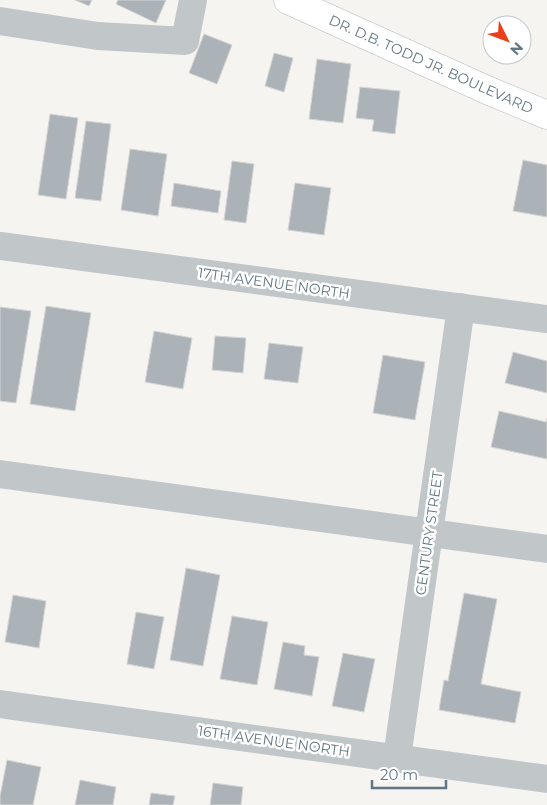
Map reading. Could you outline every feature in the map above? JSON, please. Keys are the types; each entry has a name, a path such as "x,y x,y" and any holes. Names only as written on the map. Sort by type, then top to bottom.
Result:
{"main road":[{"name":"DR. D.B. TODD JR. BOULEVARD","path":"288,0 547,115"}],"street":[{"path":"0,21 98,36 185,40 193,0"},
{"name":"17TH AVENUE NORTH","path":"0,246 547,319"},
{"name":"CENTURY STREET","path":"397,758 461,307"},
{"path":"0,474 547,549"},
{"name":"16TH AVENUE NORTH","path":"0,704 547,779"}],"building":[{"path":"75,0 92,0 89,6"},
{"path":"118,0 166,0 156,23 116,4"},
{"path":"204,34 232,45 217,84 189,73"},
{"path":"274,53 293,58 284,92 265,86"},
{"path":"317,59 351,64 343,123 309,119"},
{"path":"360,87 400,91 395,134 372,131 374,120 356,118"},
{"path":"50,114 78,118 66,199 38,195"},
{"path":"86,121 111,124 101,201 75,198"},
{"path":"130,149 167,154 158,216 121,210"},
{"path":"523,160 547,165 547,217 513,211"},
{"path":"232,161 254,164 246,223 224,220"},
{"path":"174,183 221,191 218,213 171,206"},
{"path":"295,183 331,188 324,235 288,230"},
{"path":"46,306 91,313 75,411 30,404"},
{"path":"0,307 31,311 16,403 0,401"},
{"path":"154,331 192,338 183,389 145,382"},
{"path":"215,336 246,338 243,373 212,370"},
{"path":"269,343 303,347 298,383 264,379"},
{"path":"513,352 547,361 547,393 505,383"},
{"path":"383,355 425,362 415,420 373,413"},
{"path":"499,411 546,422 547,418 547,459 491,447"},
{"path":"186,568 220,575 203,666 170,660"},
{"path":"464,593 497,599 481,684 521,692 515,723 439,710 444,680 448,681"},
{"path":"13,595 46,601 39,648 5,642"},
{"path":"136,612 164,617 154,669 127,664"},
{"path":"232,616 268,622 257,685 220,679"},
{"path":"283,642 305,646 304,655 319,657 312,696 274,689"},
{"path":"343,653 375,659 364,712 332,706"},
{"path":"7,760 41,767 33,805 0,805"},
{"path":"80,780 116,787 113,805 75,805"},
{"path":"213,783 243,787 241,805 210,805"},
{"path":"151,793 175,796 173,805 149,805"}]}
